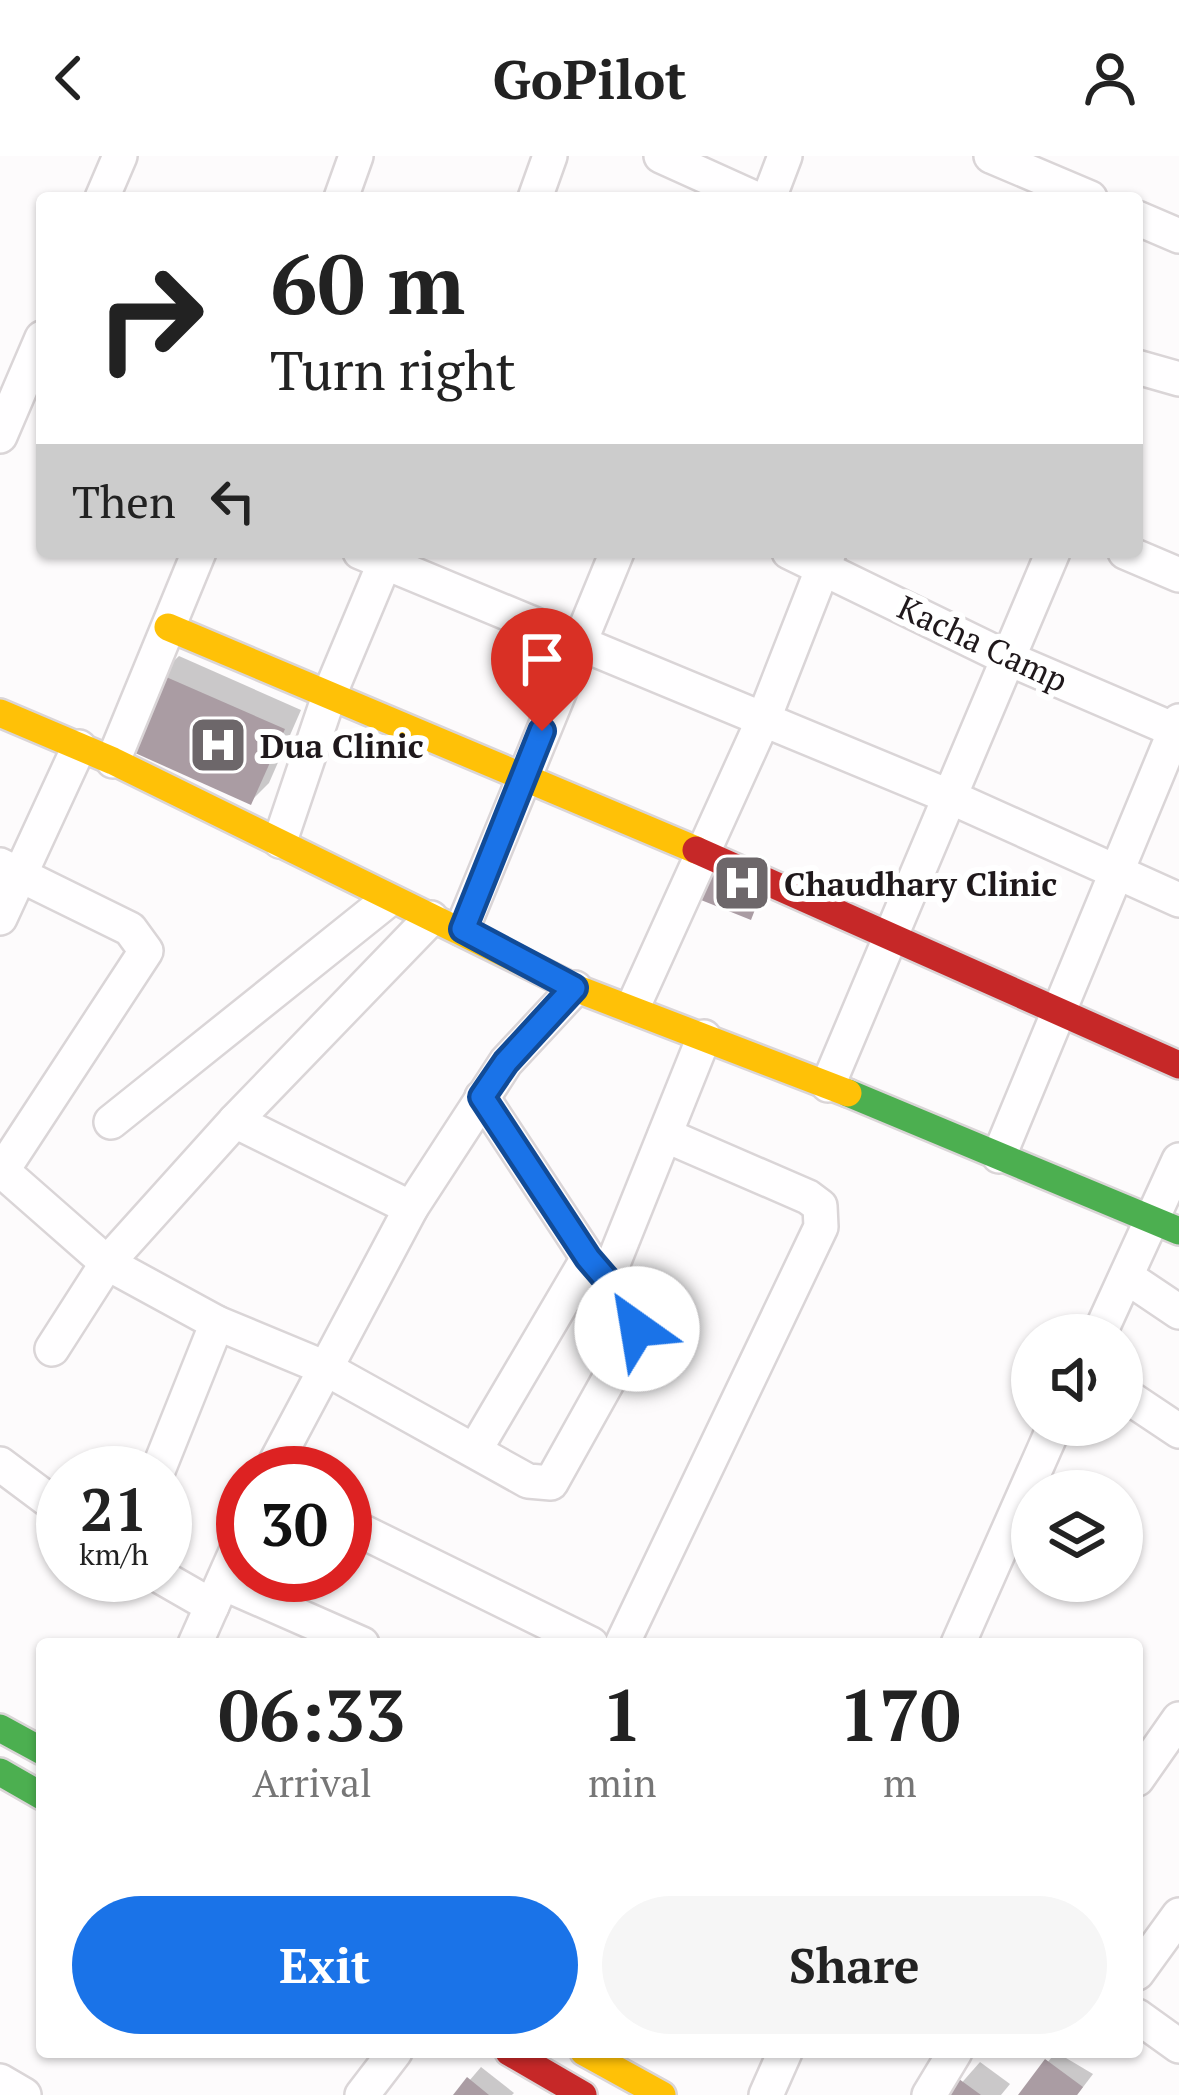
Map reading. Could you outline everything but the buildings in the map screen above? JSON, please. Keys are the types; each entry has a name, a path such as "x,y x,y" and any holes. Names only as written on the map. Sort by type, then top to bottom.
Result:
{"street":[{"path":"105,192 120,156"},
{"path":"343,192 356,156"},
{"path":"537,192 550,156"},
{"path":"661,156 741,192"},
{"path":"771,192 785,156"},
{"path":"991,156 1076,192"},
{"path":"1143,221 1179,236"},
{"path":"0,436 36,352"},
{"path":"1143,369 1179,379"},
{"path":"113,761 197,558"},
{"path":"280,841 377,558"},
{"path":"385,558 580,647 764,718 1179,900"},
{"path":"52,1348 106,1263 235,1120 447,924 580,647 614,558"},
{"path":"828,1085 1050,558"},
{"path":"1139,558 1179,575"},
{"path":"633,1007 764,718 826,559"},
{"name":"Kacha Camp","path":"826,559 1007,658 1178,728"},
{"path":"168,627 523,772 1179,1065"},
{"path":"0,713 280,841 388,900 574,988 828,1085 1166,1226"},
{"path":"999,1156 1178,728"},
{"path":"0,918 11,871 79,747"},
{"path":"11,871 130,929 146,951 1,1170 106,1263 217,1323 323,1366 528,1481 551,1484 637,1329 638,1316 597,1270 482,1097"},
{"path":"112,1122 388,900"},
{"path":"283,1446 411,1208 506,1062 574,988"},
{"path":"475,1450 597,1270 665,1135 704,1036"},
{"path":"235,1120 411,1208"},
{"path":"625,1638 821,1227 820,1206 808,1197 665,1135"},
{"path":"1109,1314 1127,1277 1166,1226 1179,1160"},
{"path":"1127,1277 1179,1312"},
{"path":"168,1446 217,1323"},
{"path":"1143,1407 1179,1431"},
{"path":"961,1638 1045,1446"},
{"path":"0,1464 36,1491"},
{"path":"372,1535 579,1638"},
{"path":"198,1638 216,1597"},
{"path":"238,1602 344,1638"},
{"path":"1143,1770 1179,1719"},
{"path":"0,1728 36,1748"},
{"path":"0,1772 36,1793"},
{"path":"1143,1965 1179,1915"},
{"path":"1143,2020 1179,2046"},
{"path":"362,2095 390,2058"},
{"path":"518,2058 583,2095"},
{"path":"595,2058 662,2095"},
{"path":"766,2095 782,2058"},
{"path":"928,2095 951,2058"},
{"path":"0,2081 24,2095"}],"traffic: fast":[{"path":"848,1093 1179,1231"},
{"path":"0,1728 36,1748"},
{"path":"0,1772 36,1793"}],"traffic: slow":[{"path":"168,627 696,850"},
{"path":"0,713 113,761 575,988 848,1093"},
{"path":"595,2058 662,2095"}],"traffic: jam":[{"path":"696,850 1179,1065"},
{"path":"519,2058 583,2095"}],"place":[{"name":"Dua Clinic","path":"218,745"},
{"name":"Chaudhary Clinic","path":"742,883"}],"route":[{"path":"542,731 463,929 574,988 506,1062 482,1097 588,1258 638,1316 637,1329"}]}
